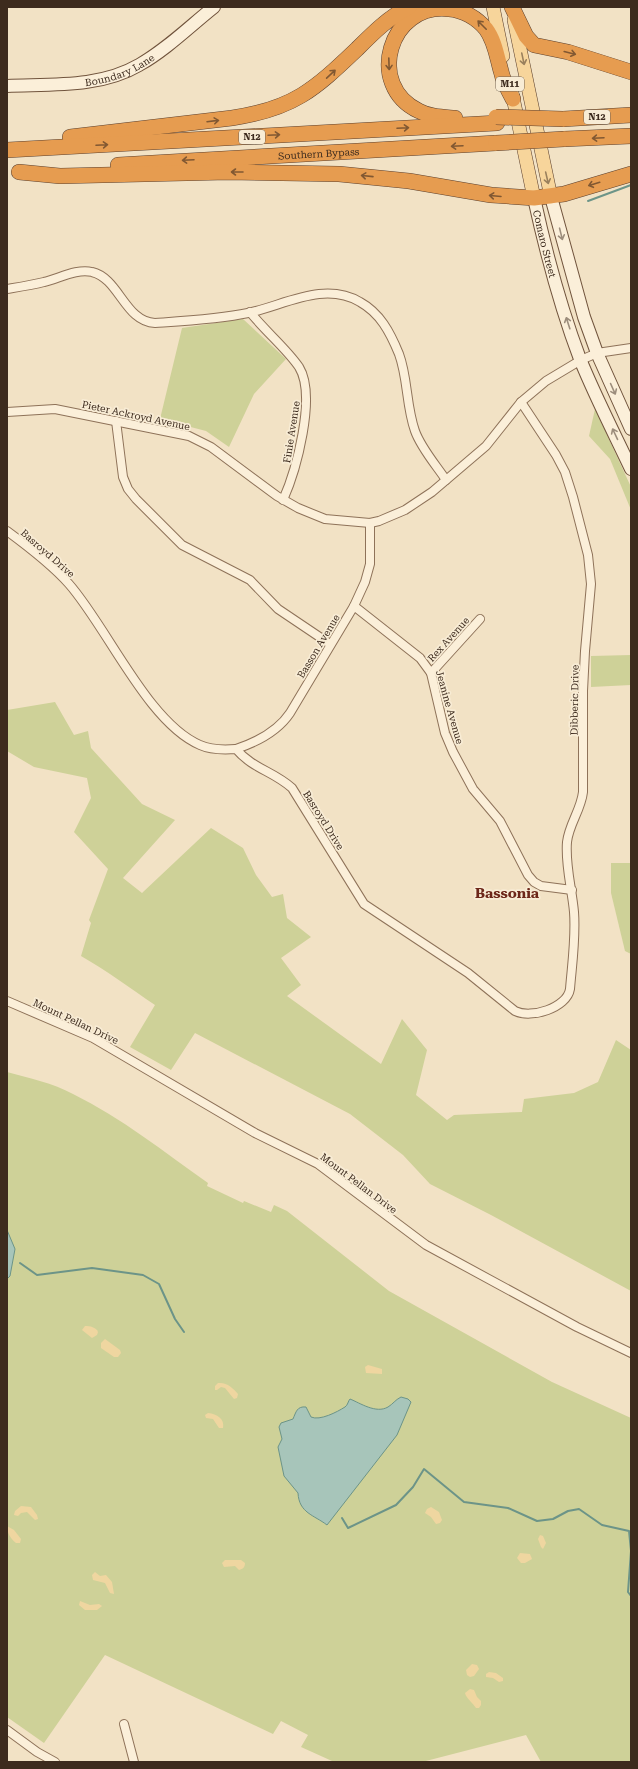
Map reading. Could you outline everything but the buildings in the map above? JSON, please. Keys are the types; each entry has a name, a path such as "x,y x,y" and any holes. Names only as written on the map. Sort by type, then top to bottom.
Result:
{"highway":[{"path":"7,141 87,135 225,119 270,111 302,96 323,81 386,22 409,7"},
{"path":"512,7 526,36 534,45 568,52 631,72"},
{"path":"497,120 435,116 419,112 402,99 392,80 389,65 392,45 402,26 415,16 438,8 452,9 473,17 486,29 493,41 505,84 513,99"},
{"name":"Southern Bypass","path":"7,150 497,120 631,116"},
{"name":"Southern Bypass","path":"13,172 155,162 631,136"},
{"path":"13,172 60,176 228,172 339,174 409,181 471,193 534,198 551,197 631,174"}],"main road":[{"name":"Comaro Street","path":"493,7 534,198"},
{"name":"Comaro Street","path":"512,7 551,197"}],"street":[{"name":"Boundary Lane","path":"7,80 84,75 116,68 144,55 202,7"},
{"name":"Boundary Lane","path":"7,86 87,82 128,71 147,60 214,7"},
{"name":"Comaro Street","path":"551,197 584,317 597,354 631,428"},
{"name":"Comaro Street","path":"534,198 555,283 581,360 631,469"},
{"path":"7,289 37,284 80,272 94,272 104,278 137,316 148,323 250,312 298,298 330,292 340,293 350,297 374,312 388,332 400,357 416,435 446,480"},
{"name":"Finie Avenue","path":"250,312 298,366 305,385 306,408 295,472 283,500"},
{"name":"Pieter Ackroyd Avenue","path":"7,412 55,409 197,439 216,450 283,500 305,512 325,519 370,523 379,521 405,510 421,500 446,480 486,446 521,402 546,381 581,360 597,354 631,348"},
{"name":"Dibberic Drive","path":"521,402 556,455 565,472 574,497 590,570 590,602 586,633 584,684 583,792 580,806 570,831 567,844 572,890 574,938 570,989 566,1000 556,1006"},
{"path":"116,421 124,481 132,494 156,520 186,548 250,580 278,609 330,644"},
{"name":"Basson Avenue","path":"236,749 257,740 281,725 290,713 354,606 370,568 370,523"},
{"name":"Basroyd Drive","path":"7,531 69,583 151,703 176,729 191,741 205,747 222,750 236,749 248,762 282,781 296,793 364,904 468,974 515,1011 529,1014 556,1006"},
{"name":"Jeanine Avenue","path":"354,606 420,658 431,673 445,733 450,747 473,789 502,826 531,879 537,885 572,890"},
{"name":"Rex Avenue","path":"431,673 480,619"},
{"name":"Mount Pellan Drive","path":"7,1001 93,1038 255,1133 318,1164 426,1245 577,1328 631,1354"},
{"path":"124,1724 134,1762"},
{"path":"7,1730 37,1752 55,1762"}],"green space":[{"path":"243,319 286,359 254,394 229,447 206,431 160,419 182,328"},
{"path":"595,409 631,487 631,510 610,459 589,436"},
{"path":"631,655 631,685 591,687 591,656"},
{"path":"55,702 74,735 88,731 91,748 142,804 175,820 123,878 142,893 211,828 243,848 256,875 272,897 283,894 287,918 311,937 281,958 301,985 287,996 381,1064 402,1019 427,1050 416,1095 447,1120 454,1115 522,1112 524,1099 574,1093 598,1082 616,1040 631,1050 631,1291 491,1215 430,1184 403,1155 350,1114 195,1033 171,1070 130,1047 155,1005 81,956 91,923 89,920 108,869 74,832 91,798 87,778 34,767 7,751 7,710"},
{"path":"611,863 631,863 631,954 625,951 611,893"},
{"path":"7,1072 41,1081 65,1090 91,1103 126,1125 208,1183 207,1186 243,1203 244,1201 271,1212 274,1205 287,1211 389,1291 552,1382 631,1418 631,1762 541,1762 526,1735 422,1762 332,1762 301,1747 308,1735 281,1721 273,1734 105,1655 44,1743 7,1717"}],"sand":[{"path":"85,1326 96,1329 98,1332 97,1335 92,1338 82,1330"},
{"path":"105,1339 120,1350 121,1353 118,1357 114,1357 101,1348 101,1343"},
{"path":"368,1365 382,1369 382,1374 366,1373 365,1367"},
{"path":"218,1383 227,1384 238,1394 237,1398 234,1399 225,1388 221,1387 215,1390 215,1386"},
{"path":"208,1413 214,1414 222,1420 223,1428 219,1428 213,1419 206,1418 205,1415"},
{"path":"21,1506 31,1507 38,1519 35,1520 27,1512 21,1513 18,1516 14,1515 15,1511"},
{"path":"431,1507 439,1512 442,1520 440,1523 436,1524 431,1517 425,1513 427,1509"},
{"path":"7,1526 14,1530 21,1539 20,1543 16,1543 11,1538"},
{"path":"540,1535 543,1536 546,1543 543,1549 538,1539"},
{"path":"520,1553 530,1554 532,1559 525,1563 521,1563 517,1558"},
{"path":"225,1560 241,1560 245,1563 245,1566 239,1570 235,1566 224,1567 222,1563"},
{"path":"95,1572 100,1576 106,1575 112,1582 114,1594 110,1593 105,1583 93,1580 92,1575"},
{"path":"80,1601 90,1605 99,1604 102,1606 97,1610 85,1610 79,1605"},
{"path":"472,1664 477,1665 479,1669 474,1676 470,1677 467,1675 466,1670"},
{"path":"489,1672 496,1673 503,1678 503,1681 499,1682 493,1678 486,1677 486,1674"},
{"path":"470,1689 474,1690 477,1697 481,1701 479,1708 476,1708 465,1693"}],"water":[{"path":"7,1230 15,1249 10,1276 7,1279"},
{"path":"401,1397 408,1399 411,1402 397,1435 327,1525 308,1513 301,1505 298,1493 284,1476 278,1447 282,1439 279,1427 281,1423 293,1419 297,1410 301,1407 306,1407 311,1417 319,1418 345,1407 350,1399 373,1409 383,1409"}],"waterway":[{"path":"588,201 631,185"},
{"path":"20,1263 37,1275 92,1268 143,1275 159,1284 175,1319 184,1332"},
{"path":"342,1518 348,1528 396,1505 413,1487 424,1469 464,1502 508,1508 537,1521 553,1519 568,1511 579,1509 602,1525 629,1531 631,1551 628,1592 631,1596"}],"district":[{"name":"Bassonia","path":"507,893"}]}
